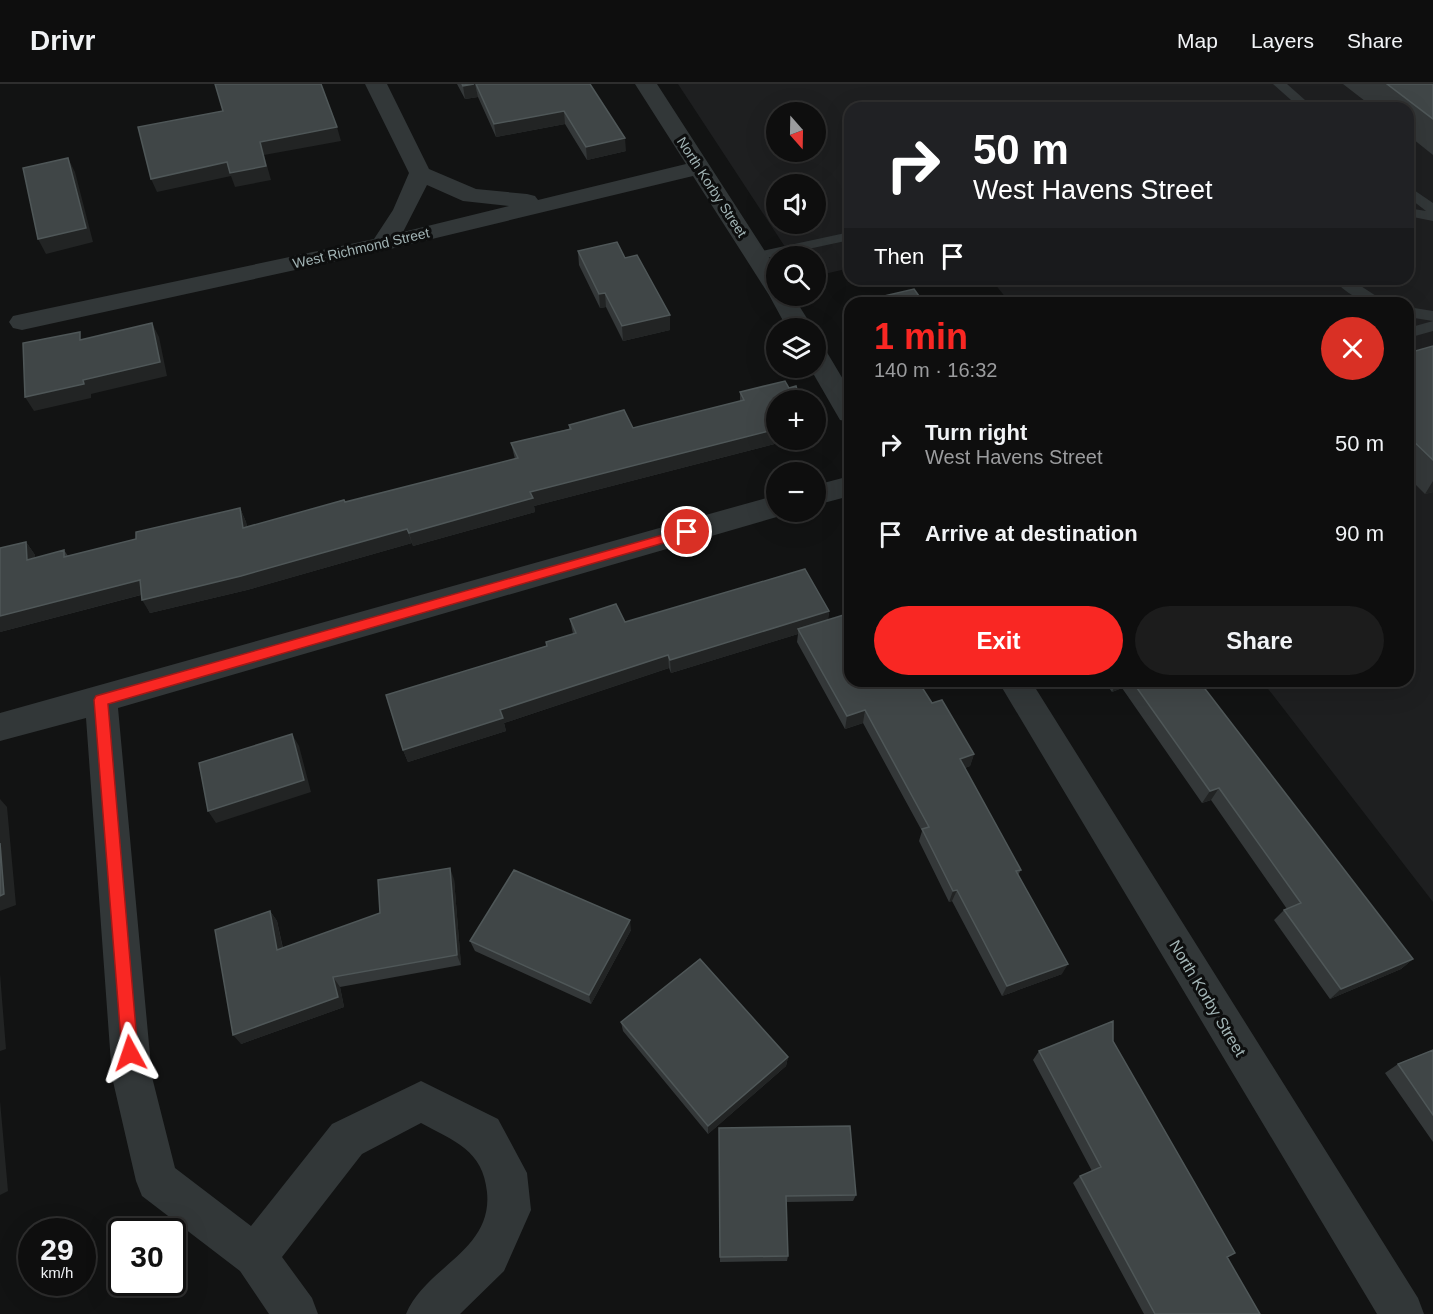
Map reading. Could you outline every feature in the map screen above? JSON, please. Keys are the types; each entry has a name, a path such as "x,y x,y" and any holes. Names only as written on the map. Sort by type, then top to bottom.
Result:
{"street":[{"path":"376,84 420,173 471,196 523,201 583,197"},
{"name":"North Korby Street","path":"646,84 766,271"},
{"name":"West Richmond Street","path":"22,322 382,244 699,168"},
{"path":"382,244 398,224 412,198 420,173"},
{"path":"826,372 844,403"},
{"path":"826,492 844,488"},
{"path":"0,727 766,509"},
{"name":"North Korby Street","path":"1018,687 1402,1314"},
{"path":"100,700 132,1077 157,1181 255,1256 296,1314"},
{"path":"255,1256 347,1139 421,1101 483,1134 506,1173 510,1210 489,1256 428,1314"}],"lane":[{"path":"1279,84 1301,102"},
{"path":"1414,195 1433,210"},
{"path":"1414,213 1433,217"},
{"path":"757,256 844,237"},
{"path":"1349,285 1367,297"},
{"path":"1414,313 1433,316"},
{"path":"1414,331 1433,326"}],"shaded area":[{"path":"678,84 1433,84 1433,902 1267,687 1414,687 1414,297 1005,297 996,285 1414,285 1414,102 844,102 844,269 826,274 826,246 784,246 777,234 826,234 826,174 766,174 766,218"}],"building":[{"path":"215,84 321,84 337,127 260,142 266,166 230,173 227,162 151,179 138,127 223,111"},
{"path":"476,84 590,84 625,138 586,147 564,111 494,124"},
{"path":"1387,84 1433,84 1433,119 1414,105 1414,102 1411,102"},
{"path":"68,158 86,228 38,239 23,168"},
{"path":"617,242 625,258 637,255 670,315 622,326 605,293 599,294 578,251"},
{"path":"914,289 920,297 880,297"},
{"path":"152,323 160,362 83,380 84,384 25,397 23,343 80,332 80,340"},
{"path":"1433,346 1433,460 1414,442 1414,351"},
{"path":"785,381 789,388 796,386 797,390 766,390 766,432 530,492 533,498 409,533 407,529 241,576 142,600 140,580 0,616 0,548 26,542 27,560 64,550 64,557 136,539 136,532 240,508 243,528 344,500 345,502 518,458 511,443 571,429 569,425 624,410 633,428 744,400 740,392"},
{"path":"805,569 829,611 670,660 668,655 500,710 503,718 403,750 386,695 547,646 546,642 576,633 570,619 616,604 625,622"},
{"path":"844,615 844,687 922,687 932,703 942,700 974,754 960,759 1021,870 1016,871 1068,964 1007,986 957,890 953,891 922,829 929,827 865,710 847,716 798,629"},
{"path":"1136,687 1204,687 1413,959 1341,989 1284,910 1301,903 1219,788 1210,791"},
{"path":"292,734 304,780 208,811 199,763"},
{"path":"0,843 4,894 0,896"},
{"path":"450,868 457,955 333,977 338,997 233,1035 215,930 270,911 277,950 380,913 378,880"},
{"path":"514,870 630,920 589,995 470,941"},
{"path":"700,959 788,1057 708,1126 621,1022"},
{"path":"1113,1021 1113,1041 1235,1253 1227,1257 1260,1314 1155,1314 1080,1176 1101,1167 1039,1051"},
{"path":"1433,1050 1433,1115 1398,1064"},
{"path":"850,1126 856,1195 786,1196 788,1256 720,1257 719,1128"}],"route":[{"path":"130,1053 100,700 687,532"}]}
